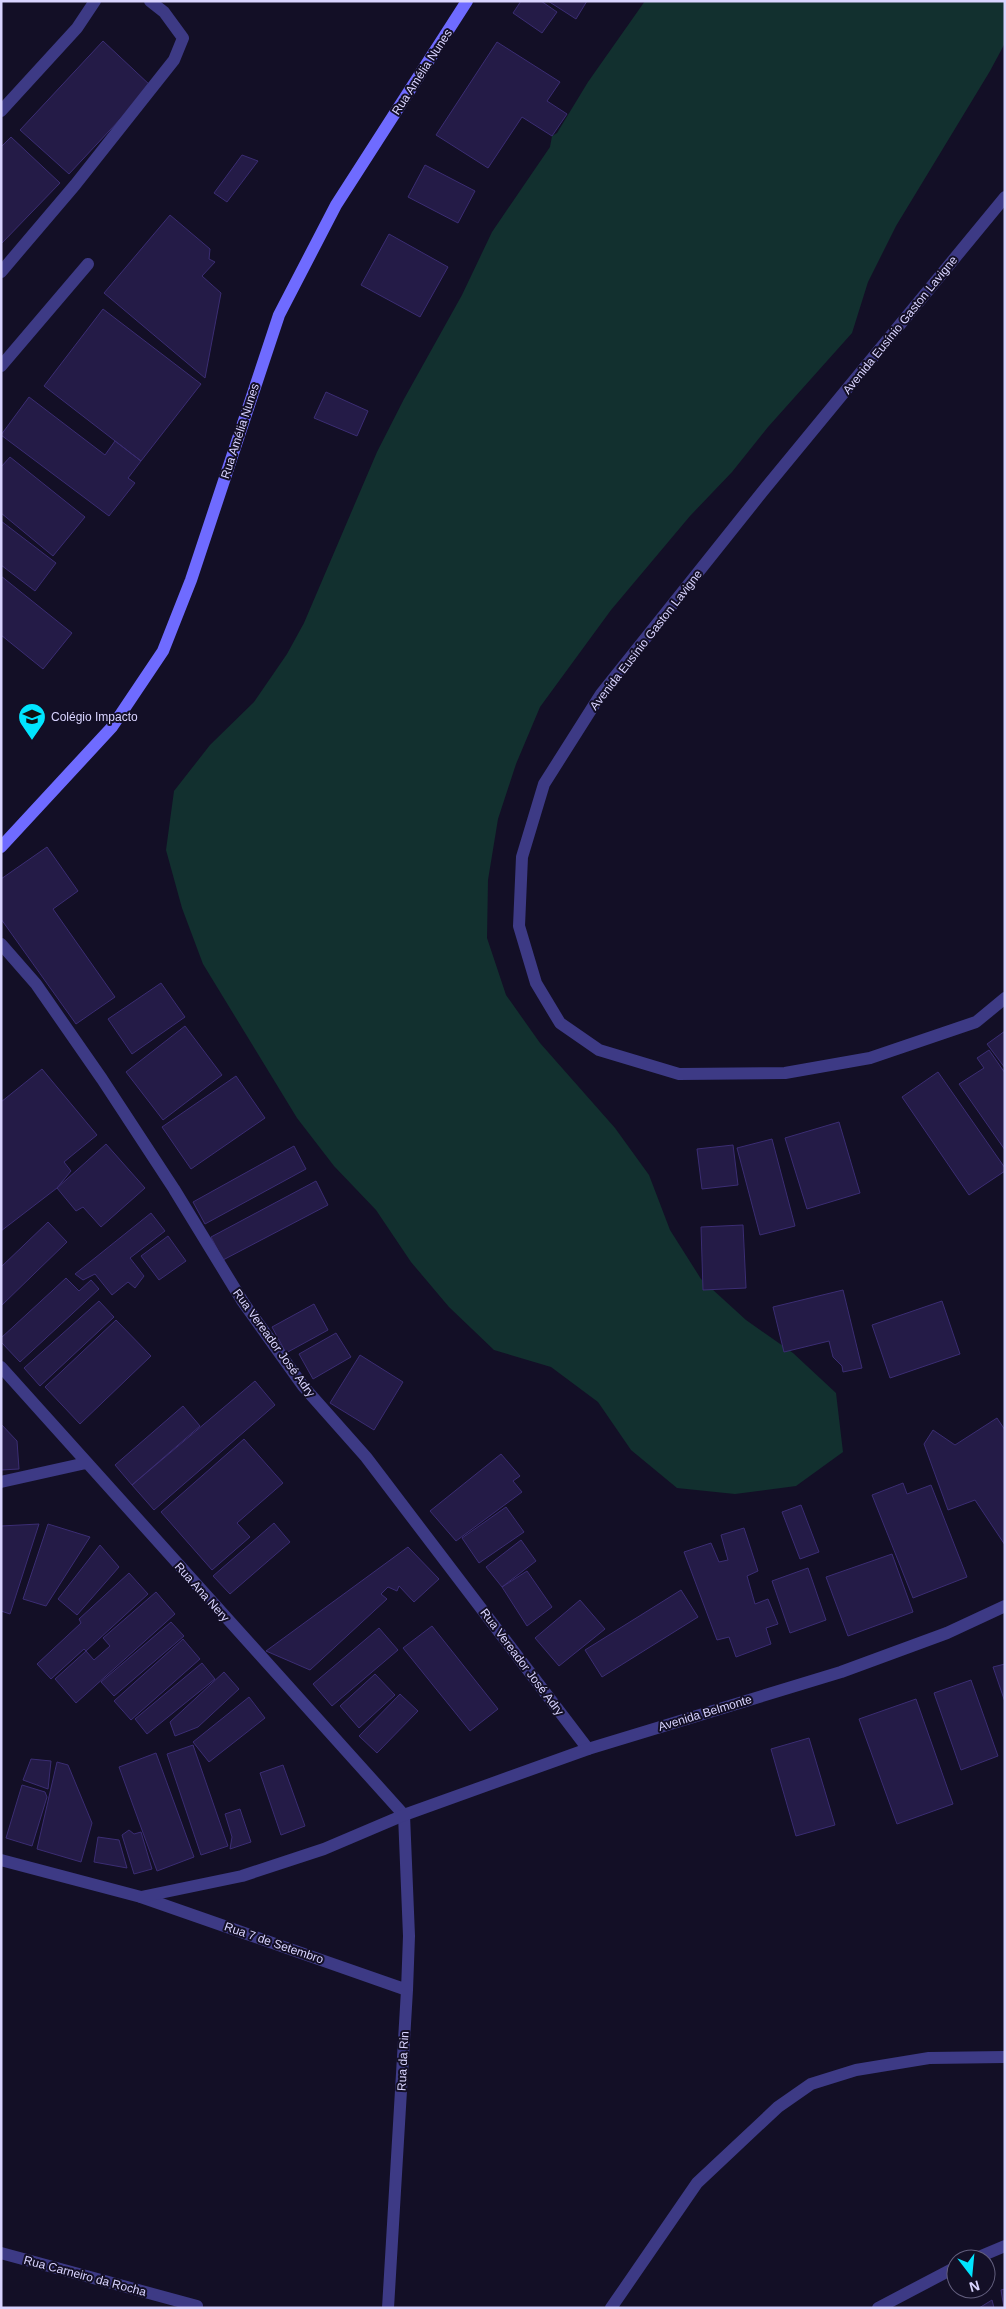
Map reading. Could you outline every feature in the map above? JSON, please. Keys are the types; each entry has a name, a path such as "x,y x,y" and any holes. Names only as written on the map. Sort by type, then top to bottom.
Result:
{"main road":[{"name":"Rua Amélia Nunes","path":"1,847 112,727 163,651 191,580 279,315 336,206 468,1"}],"street":[{"path":"1,111 77,28 95,1"},
{"path":"1,272 75,186 174,60 183,38 164,12 150,1"},
{"name":"Avenida Eusínio Gaston Lavigne","path":"1005,198 763,491 601,694 544,784 522,857 519,926 536,984 560,1023 599,1050 679,1074 785,1073 870,1058 976,1022 1005,998"},
{"path":"1,366 88,264"},
{"name":"Rua Vereador José Adry","path":"1,944 36,984 102,1079 174,1189 243,1302 303,1386 366,1457 588,1748"},
{"name":"Rua Ana Nery","path":"1,1367 404,1815"},
{"path":"1,1482 86,1463"},
{"name":"Avenida Belmonte","path":"404,1815 588,1748 841,1672 947,1633 1005,1606"},
{"name":"Rua 7 de Setembro","path":"141,1897 242,1876 324,1849 404,1815"},
{"name":"Rua da Rin","path":"388,2308 409,1936 404,1815"},
{"name":"Rua 7 de Setembro","path":"1,1860 141,1897 407,1990"},
{"path":"610,2308 697,2183 778,2107 811,2084 856,2070 929,2058 1005,2057"},
{"name":"Rua Carneiro da Rocha","path":"1,2253 198,2306"},
{"path":"878,2308 946,2272"}],"green space":[{"path":"645,1 1005,1 1005,43 896,226 868,282 852,333 768,427 732,472 690,516 611,610 540,707 516,764 498,819 488,880 487,938 506,995 540,1043 615,1128 649,1175 670,1230 701,1279 746,1320 793,1353 836,1393 843,1452 796,1486 735,1494 677,1488 631,1450 598,1402 551,1367 494,1350 449,1307 411,1262 376,1210 334,1166 297,1118 203,964 182,908 166,850 174,791 210,745 254,702 287,654 304,623 377,452 462,295 492,232 550,147 552,136 557,133 588,82"}],"building":[{"path":"521,1 541,1 557,12 542,33 513,13"},
{"path":"548,1 587,1 576,19"},
{"path":"103,41 151,86 69,174 20,130"},
{"path":"497,42 560,82 547,101 567,114 552,136 522,117 488,168 436,135"},
{"path":"11,137 60,183 1,244 1,147"},
{"path":"242,155 258,161 227,202 214,193"},
{"path":"425,165 475,191 458,223 408,197"},
{"path":"170,215 210,249 209,259 215,262 202,276 221,293 205,378 104,293"},
{"path":"389,234 448,267 420,317 361,285"},
{"path":"103,309 201,384 141,461 44,386"},
{"path":"326,392 368,411 357,436 314,418"},
{"path":"29,397 105,455 115,441 141,461 128,478 135,483 109,516 1,435"},
{"path":"10,457 85,517 53,556 1,513 1,467"},
{"path":"1,521 56,563 35,591 1,565"},
{"path":"1,576 72,633 43,669 1,635"},
{"path":"47,847 78,891 53,909 115,997 76,1024 1,919 1,879"},
{"path":"161,983 185,1017 132,1054 108,1019"},
{"path":"185,1026 222,1075 163,1120 126,1072"},
{"path":"1005,1031 1005,1068 987,1044"},
{"path":"989,1050 1005,1073 1005,1150 959,1084 984,1068 977,1058"},
{"path":"42,1069 97,1135 64,1162 71,1171 57,1188 1,1231 1,1102"},
{"path":"938,1072 1005,1168 1005,1171 969,1195 902,1097"},
{"path":"236,1076 265,1118 191,1169 162,1127"},
{"path":"839,1122 860,1193 807,1209 785,1138"},
{"path":"772,1139 795,1226 760,1235 737,1148"},
{"path":"106,1144 145,1188 101,1227 83,1207 76,1211 57,1188"},
{"path":"733,1145 738,1185 702,1189 697,1149"},
{"path":"294,1146 306,1169 205,1224 193,1202"},
{"path":"316,1181 328,1205 223,1260 211,1237"},
{"path":"151,1213 165,1231 130,1258 144,1276 135,1288 128,1282 112,1295 95,1274 83,1280 75,1274"},
{"path":"48,1222 67,1242 1,1306 1,1267"},
{"path":"743,1225 746,1288 703,1290 701,1227"},
{"path":"168,1236 186,1261 159,1280 141,1256"},
{"path":"66,1278 79,1291 91,1280 99,1289 20,1362 1,1342 1,1338"},
{"path":"843,1290 862,1368 843,1372 842,1366 833,1357 829,1341 784,1352 773,1307"},
{"path":"99,1301 114,1317 40,1386 24,1368"},
{"path":"942,1301 960,1354 890,1378 872,1325"},
{"path":"314,1304 328,1330 286,1353 272,1327"},
{"path":"116,1320 151,1356 80,1424 45,1387"},
{"path":"336,1333 351,1357 313,1379 299,1354"},
{"path":"360,1355 403,1382 374,1430 330,1403"},
{"path":"255,1381 275,1405 154,1510 132,1485"},
{"path":"183,1406 200,1426 132,1485 115,1465"},
{"path":"997,1418 1005,1430 1005,1545 975,1500 948,1510 924,1444 933,1430 955,1445"},
{"path":"1,1424 17,1441 19,1469 1,1470"},
{"path":"244,1439 283,1483 237,1523 250,1537 212,1570 161,1512"},
{"path":"501,1454 520,1476 513,1481 522,1492 456,1541 430,1511"},
{"path":"903,1483 907,1494 931,1485 967,1577 913,1598 872,1495"},
{"path":"801,1505 819,1552 800,1559 782,1512"},
{"path":"506,1507 524,1532 479,1563 462,1538"},
{"path":"274,1523 290,1542 230,1594 213,1576"},
{"path":"39,1524 10,1614 1,1611 1,1526"},
{"path":"48,1524 90,1537 46,1606 23,1599"},
{"path":"744,1528 758,1571 747,1576 755,1604 768,1599 778,1624 766,1628 771,1644 736,1657 729,1637 717,1640 684,1552 711,1543 719,1562 728,1560 721,1535"},
{"path":"521,1540 536,1561 502,1587 486,1567"},
{"path":"100,1545 119,1567 77,1615 58,1599"},
{"path":"408,1547 439,1579 414,1602 399,1586 397,1591 388,1587 381,1594 387,1599 310,1670 266,1651"},
{"path":"892,1554 913,1612 848,1636 826,1577"},
{"path":"808,1568 826,1620 790,1633 772,1581"},
{"path":"527,1571 552,1607 527,1626 502,1587"},
{"path":"129,1573 148,1594 86,1651 84,1649 51,1679 37,1664 81,1623 79,1619"},
{"path":"681,1590 698,1617 602,1677 585,1650"},
{"path":"156,1592 175,1614 76,1703 55,1679 86,1651 94,1660 110,1646 103,1638"},
{"path":"580,1600 605,1629 559,1666 535,1638"},
{"path":"171,1622 184,1636 114,1696 101,1682"},
{"path":"432,1626 498,1709 470,1731 403,1648"},
{"path":"379,1628 398,1650 332,1706 313,1684"},
{"path":"183,1639 200,1659 131,1720 114,1701"},
{"path":"202,1663 215,1679 147,1734 135,1719"},
{"path":"1005,1664 1005,1702 993,1667"},
{"path":"224,1672 239,1689 198,1727 175,1736 170,1722"},
{"path":"375,1674 395,1695 359,1728 340,1706"},
{"path":"971,1680 998,1756 961,1770 934,1693"},
{"path":"400,1694 418,1711 377,1753 359,1736"},
{"path":"249,1697 265,1718 209,1762 193,1742"},
{"path":"916,1699 953,1804 897,1824 859,1719"},
{"path":"809,1738 835,1825 796,1836 771,1749"},
{"path":"193,1745 228,1846 201,1855 167,1754"},
{"path":"156,1753 194,1857 157,1871 119,1767"},
{"path":"31,1759 51,1761 48,1789 23,1780"},
{"path":"57,1762 68,1765 92,1823 81,1862 37,1849"},
{"path":"283,1765 305,1826 281,1835 260,1773"},
{"path":"22,1785 45,1792 47,1797 32,1846 6,1838"},
{"path":"240,1809 251,1842 230,1849 232,1837 225,1814"},
{"path":"129,1830 134,1834 141,1832 152,1869 134,1874 122,1835"},
{"path":"98,1837 119,1840 127,1868 94,1862"},
{"path":"1005,2289 1005,2308 1004,2308 1001,2290"},
{"path":"992,2300 994,2308 979,2308"}],"place":[{"name":"Colégio Impacto","path":"32,741"}]}
